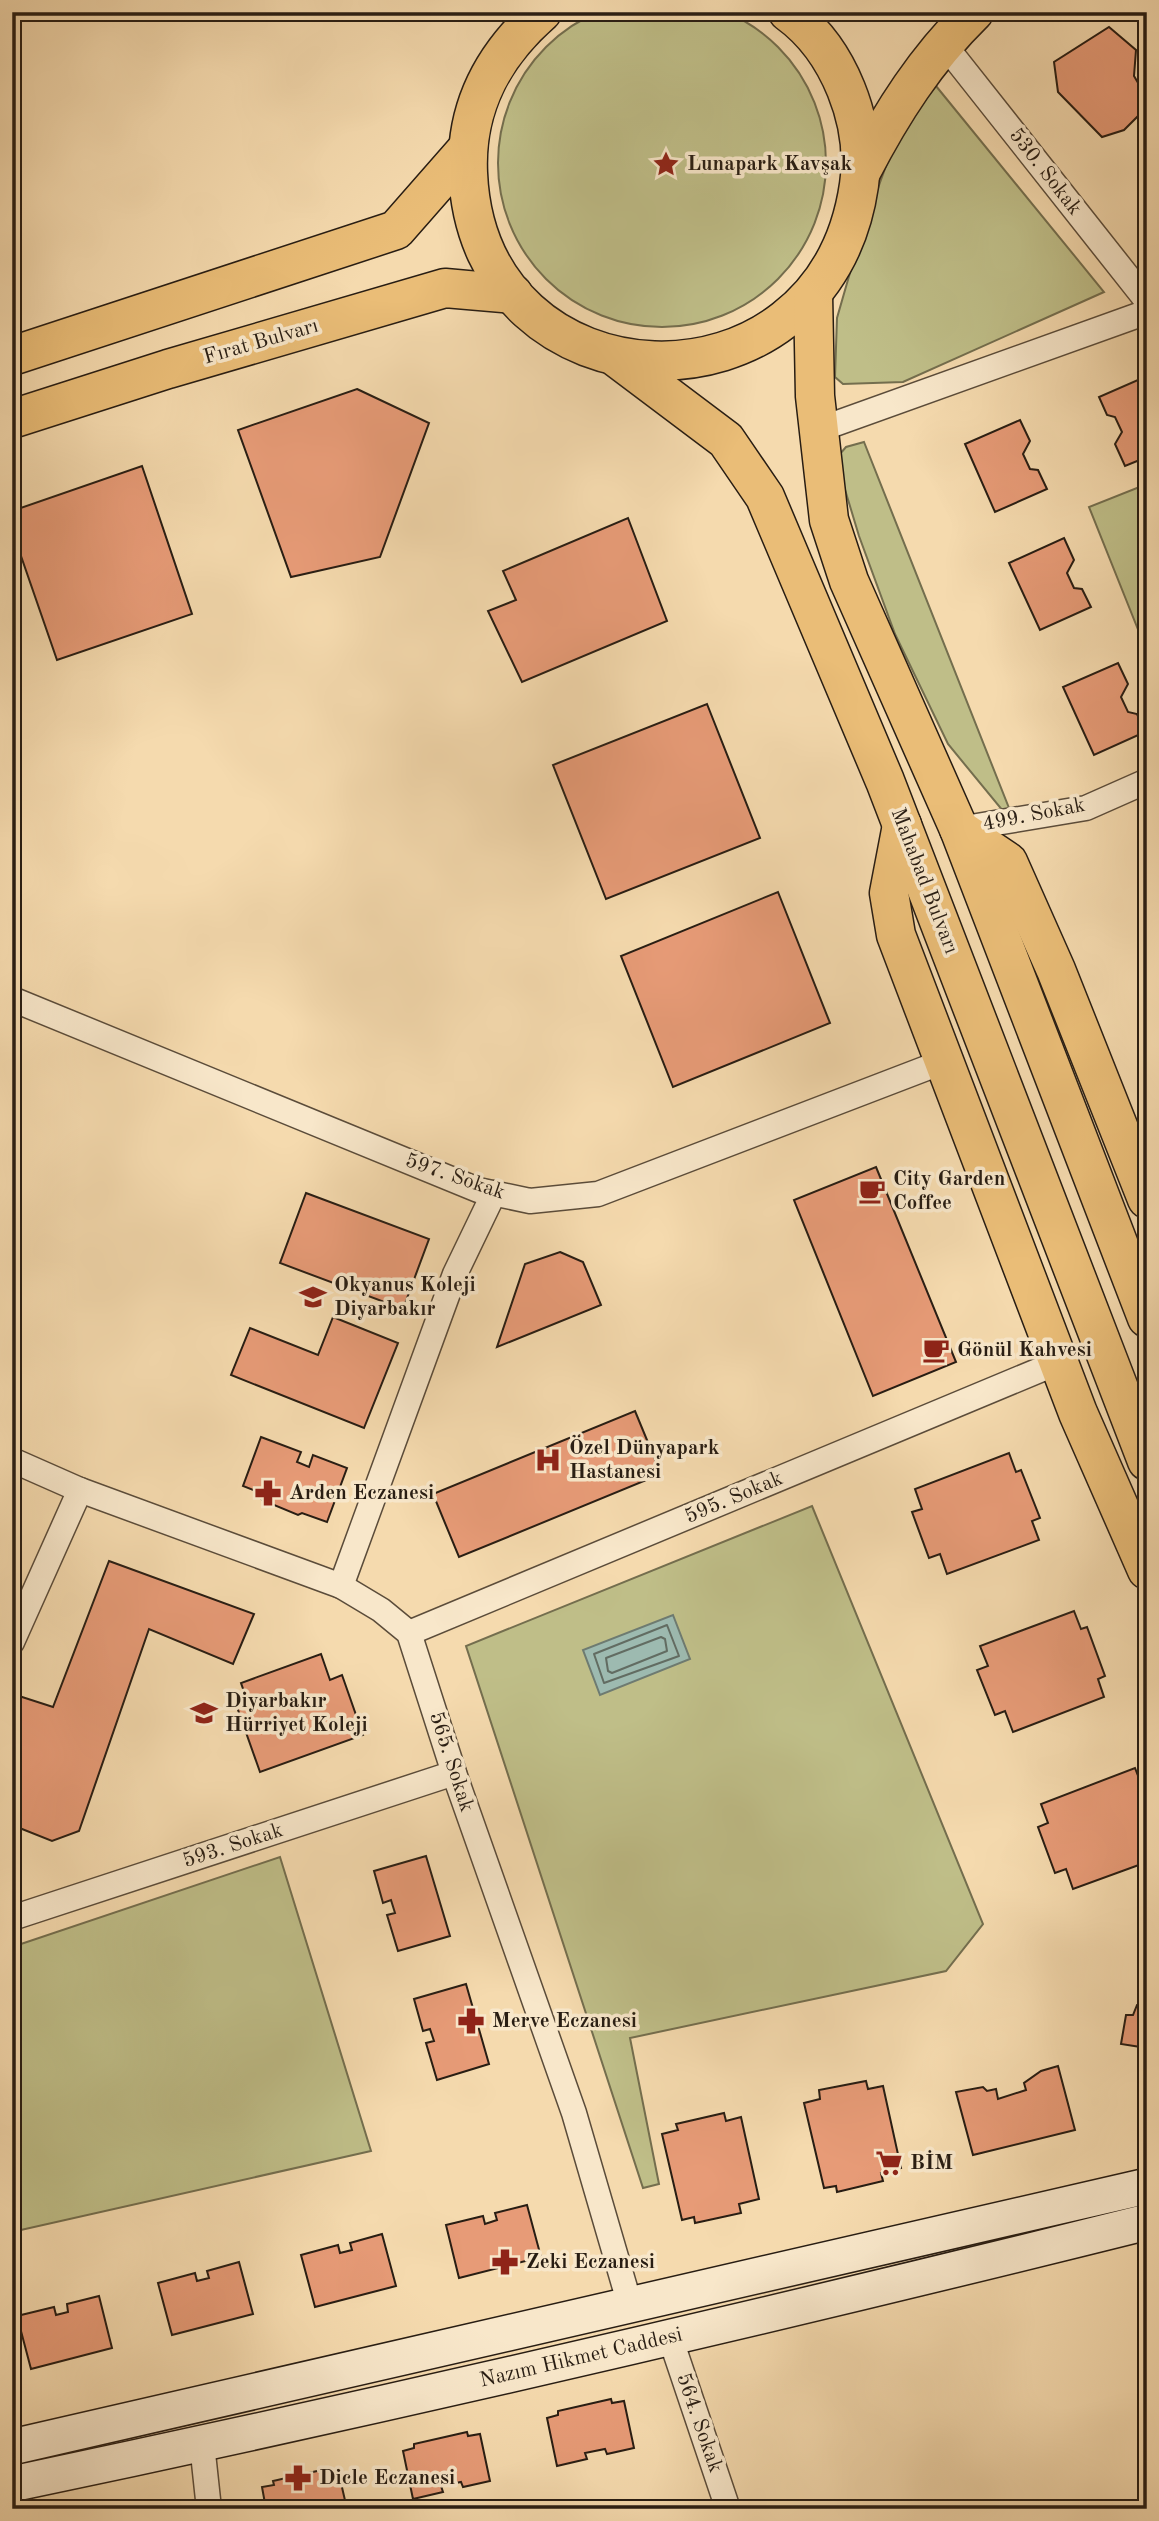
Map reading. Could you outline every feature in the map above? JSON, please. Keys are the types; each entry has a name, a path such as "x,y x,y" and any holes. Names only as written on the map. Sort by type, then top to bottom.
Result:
{"main road":[{"path":"523,20 482,89 472,118 467,149 469,201 485,250 513,294 543,323 578,344 617,358 671,363 724,354 773,330 813,294 839,257 855,216 861,172 858,129 846,88 825,50 788,12"},
{"path":"861,172 890,116 943,43 974,12"},
{"path":"12,356 396,230 467,149"},
{"name":"Fırat Bulvarı","path":"12,419 445,288 513,294"},
{"path":"813,294 818,430 829,520 849,581 959,829 1147,1318"},
{"name":"Mahabad Bulvarı","path":"617,358 726,440 765,497 902,825 1147,1461"},
{"path":"902,825 889,893 896,935 1059,1362 1147,1570"},
{"path":"959,829 1008,862 1056,970 1147,1199"},
{"name":"Nazım Hikmet Caddesi","path":"12,2447 1147,2186"},
{"name":"Nazım Hikmet Caddesi","path":"12,2484 202,2444 670,2337 1147,2222"}],"street":[{"name":"530. Sokak","path":"943,43 1147,301"},
{"path":"818,430 1147,312"},
{"name":"499. Sokak","path":"959,829 1086,808 1147,781"},
{"name":"597. Sokak","path":"12,999 478,1190 530,1201 598,1194 945,1061"},
{"path":"341,1586 455,1274 494,1193"},
{"name":"595. Sokak","path":"409,1633 1059,1362"},
{"path":"12,1460 80,1490 341,1586 381,1610 409,1633"},
{"path":"12,1642 80,1490"},
{"name":"565. Sokak","path":"409,1633 454,1773 574,2113 630,2305"},
{"name":"593. Sokak","path":"12,1918 454,1773"},
{"name":"564. Sokak","path":"670,2337 728,2509"},
{"path":"202,2444 209,2509"}],"shaded area":[{"path":"662,-1 694,2 725,11 753,27 778,47 798,72 814,100 823,131 826,163 823,195 814,226 798,254 778,279 753,299 725,315 694,324 662,327 630,324 599,315 571,299 546,279 526,254 510,226 501,195 498,163 501,131 510,100 526,72 546,47 571,27 599,11 630,2"},
{"path":"936,86 1104,292 903,382 843,384 835,377 837,318 860,238 891,152 914,109"},
{"path":"864,442 1009,808 1003,811 948,744 895,634 859,536 843,483 839,455 846,447"},
{"path":"1147,484 1147,652 1089,507"},
{"path":"812,1506 983,1924 946,1971 630,2038 659,2184 643,2188 466,1646"},
{"path":"280,1857 371,2151 12,2232 12,1947"}],"water":[{"path":"673,1615 690,1659 600,1695 583,1650"}],"building":[{"path":"1109,27 1136,50 1134,76 1147,98 1147,107 1124,130 1102,137 1058,92 1054,62"},
{"path":"1147,376 1147,457 1125,466 1115,444 1122,432 1115,417 1107,415 1099,397"},
{"path":"357,389 429,423 380,557 291,577 238,430"},
{"path":"1020,420 1030,441 1023,454 1030,469 1038,470 1047,489 995,512 965,444"},
{"path":"142,466 192,614 57,660 12,530 12,511"},
{"path":"628,518 667,621 522,682 488,611 516,600 503,571"},
{"path":"1064,538 1074,560 1067,573 1074,588 1082,589 1091,607 1040,630 1009,563"},
{"path":"1118,663 1128,684 1121,697 1128,712 1137,714 1145,732 1094,755 1063,687"},
{"path":"707,704 760,838 606,899 553,765"},
{"path":"1147,858 1147,893 1139,875 1142,860"},
{"path":"778,892 830,1023 673,1087 621,956"},
{"path":"876,1167 956,1362 873,1396 794,1200"},
{"path":"306,1193 429,1239 403,1309 280,1263"},
{"path":"560,1252 583,1262 601,1305 497,1347 525,1264"},
{"path":"333,1317 398,1343 364,1428 231,1375 250,1328 318,1355"},
{"path":"635,1411 661,1474 459,1557 433,1494"},
{"path":"261,1437 301,1452 297,1462 309,1467 313,1455 347,1468 327,1522 302,1513 298,1515 262,1500 256,1491 243,1486"},
{"path":"1009,1453 1016,1472 1021,1470 1040,1518 1032,1521 1039,1540 947,1574 940,1554 929,1558 912,1512 922,1509 915,1489"},
{"path":"109,1561 254,1614 233,1664 149,1629 79,1831 52,1841 12,1825 12,1710 19,1696 53,1707"},
{"path":"1074,1611 1081,1629 1087,1627 1105,1676 1098,1679 1104,1697 1013,1732 1005,1711 995,1715 977,1670 988,1666 980,1646"},
{"path":"321,1654 330,1680 342,1675 363,1735 260,1772 237,1707 248,1703 241,1683"},
{"path":"1135,1768 1142,1786 1147,1785 1147,1862 1073,1889 1066,1869 1055,1873 1038,1827 1048,1823 1041,1804"},
{"path":"426,1856 450,1936 398,1951 387,1915 395,1913 391,1900 383,1903 374,1871"},
{"path":"1139,1936 1147,1937 1147,2048 1121,2044 1126,2015 1133,2015 1137,2005 1143,2006 1146,1977 1139,1972"},
{"path":"466,1984 489,2064 437,2080 426,2043 434,2041 430,2029 423,2031 414,1999"},
{"path":"1058,2066 1075,2130 973,2155 956,2092 983,2087 987,2091 996,2089 998,2099 1026,2090 1024,2083 1041,2071"},
{"path":"866,2081 868,2089 883,2086 901,2168 881,2173 883,2181 837,2192 836,2186 824,2188 804,2103 820,2099 819,2090"},
{"path":"724,2113 726,2121 741,2117 759,2199 739,2204 741,2213 695,2223 694,2217 682,2220 662,2134 678,2130 676,2124"},
{"path":"527,2205 541,2257 459,2278 446,2225 483,2216 485,2224 497,2220 495,2213"},
{"path":"382,2234 396,2286 315,2307 301,2255 338,2245 340,2253 352,2250 350,2243"},
{"path":"239,2262 253,2314 172,2335 158,2283 195,2273 197,2281 209,2278 207,2271"},
{"path":"99,2296 112,2348 31,2369 17,2316 54,2307 56,2315 68,2312 67,2304"},
{"path":"611,2399 612,2403 624,2401 634,2448 607,2454 605,2449 585,2453 587,2459 557,2466 547,2418 558,2415 558,2411"},
{"path":"467,2432 468,2436 480,2434 490,2481 463,2487 461,2482 441,2486 443,2492 413,2499 403,2451 414,2448 414,2444"},
{"path":"326,2469 327,2473 338,2470 347,2509 266,2509 262,2487 274,2485 273,2481"}],"place":[{"name":"Lunapark Kavşak","path":"666,164"},
{"name":"City Garden Coffee","path":"872,1191"},
{"name":"Okyanus Koleji Diyarbakır","path":"313,1297"},
{"name":"Gönül Kahvesi","path":"936,1350"},
{"name":"Özel Dünyapark Hastanesi","path":"548,1460"},
{"name":"Arden Eczanesi","path":"268,1493"},
{"name":"Diyarbakır Hürriyet Koleji","path":"204,1713"},
{"name":"Merve Eczanesi","path":"471,2021"},
{"name":"BİM","path":"889,2163"},
{"name":"Zeki Eczanesi","path":"505,2262"},
{"name":"Dicle Eczanesi","path":"298,2478"}]}
